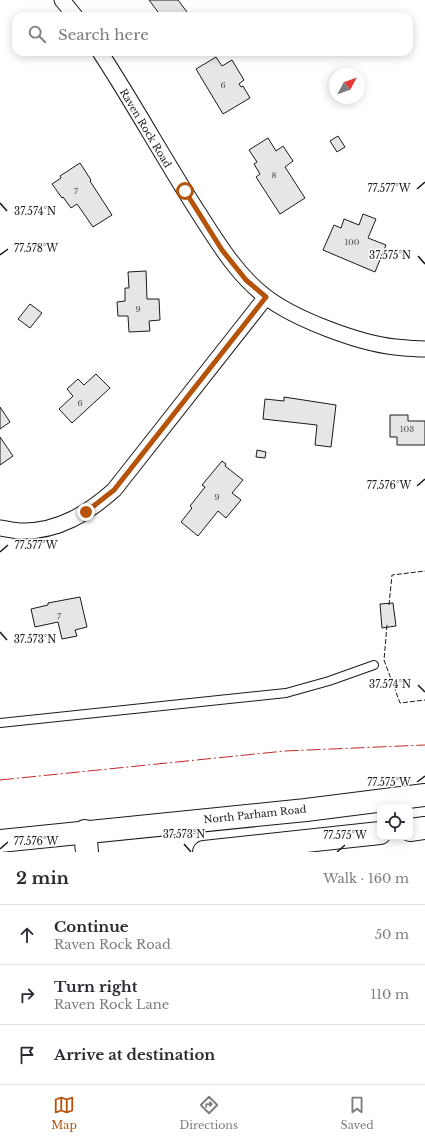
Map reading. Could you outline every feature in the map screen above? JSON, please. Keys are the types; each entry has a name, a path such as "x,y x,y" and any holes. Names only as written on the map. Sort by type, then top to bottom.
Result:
{"highway":[{"name":"North Parham Road","path":"0,841 86,842 306,810 425,795"},
{"path":"413,830 425,828"},
{"path":"204,852 377,833"}],"street":[{"path":"62,0 72,12"},
{"name":"Raven Rock Road","path":"102,56 222,250 246,280 266,297 286,310 309,321 346,335 394,347 425,349"},
{"path":"0,528 21,531 47,530 61,525 86,512 114,490 266,297"}],"lane":[{"path":"0,723 286,693 329,681 374,665"}],"building":[{"path":"149,0 178,0 187,12 158,12"},
{"path":"216,57 222,66 232,60 244,80 239,84 241,87 243,86 250,98 223,114 196,69"},
{"path":"338,136 345,147 337,152 330,141"},
{"path":"268,138 276,151 283,146 293,161 285,167 305,198 280,214 256,177 260,174 254,164 257,162 249,150"},
{"path":"80,163 112,215 93,227 77,204 71,208 52,184 61,178 60,176"},
{"path":"363,214 376,219 368,238 386,245 375,272 323,250 334,225 341,228 344,219 359,225"},
{"path":"146,271 147,299 159,299 160,320 149,321 150,331 129,332 128,316 118,316 117,302 125,301 125,288 129,288 128,272"},
{"path":"30,304 42,313 30,328 18,319"},
{"path":"96,374 110,388 72,423 59,409 73,396 67,389 78,379 84,385"},
{"path":"284,397 336,405 331,447 315,445 317,425 263,419 265,399 284,401"},
{"path":"0,407 10,422 0,429"},
{"path":"390,415 408,415 408,421 425,421 425,445 397,445 397,437 390,437"},
{"path":"0,437 13,456 0,465"},
{"path":"257,450 266,452 265,458 256,457"},
{"path":"222,461 226,464 225,466 243,480 232,493 241,500 226,518 218,511 198,536 181,522 192,508 190,506 205,487 202,485"},
{"path":"80,597 87,627 75,630 77,636 62,639 58,622 35,627 31,609 48,605 48,603"},
{"path":"393,603 396,626 382,628 380,604"}],"fence":[{"path":"389,605 392,575 425,571"},
{"path":"387,625 384,660 400,703 425,700"}],"power":[{"path":"0,780 285,751 425,745"}],"route":[{"path":"86,512 96,506 114,490 266,297 246,280 222,250 185,191"}]}
